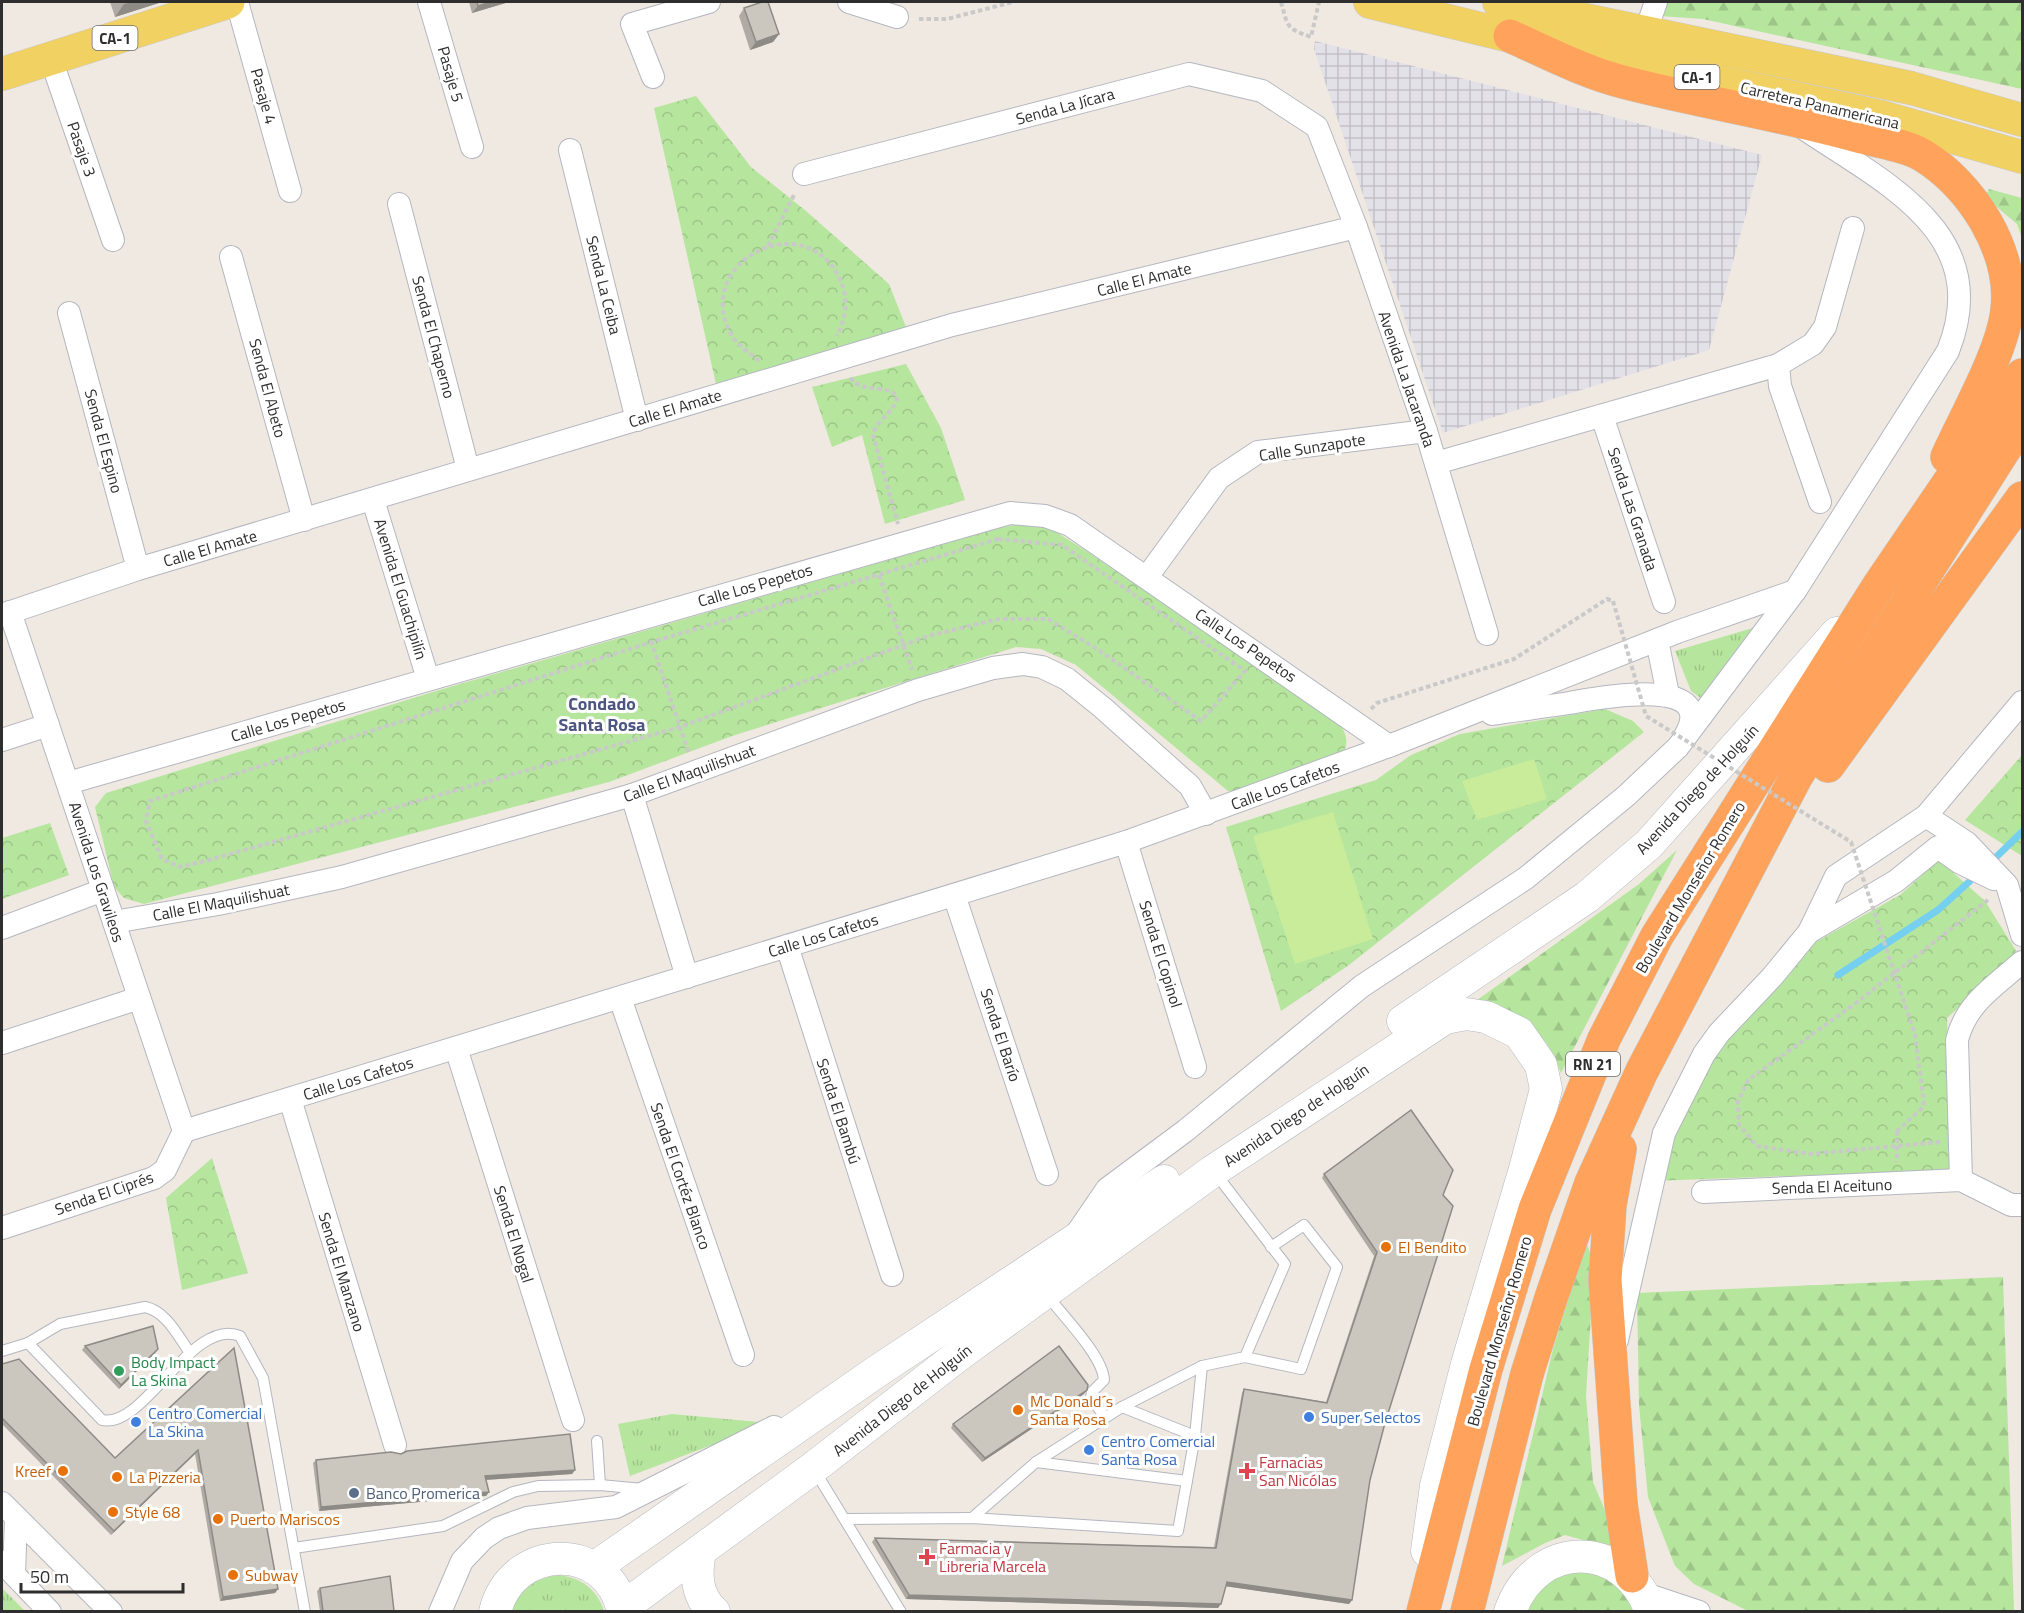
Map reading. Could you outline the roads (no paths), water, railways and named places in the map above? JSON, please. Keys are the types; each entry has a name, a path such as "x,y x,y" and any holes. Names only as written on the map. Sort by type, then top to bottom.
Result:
{"highway":[{"path":"1510,36 1574,65 1625,83 1786,117 1919,153 1943,169 1963,190 1996,243 2005,276 2007,308 2004,326 1912,535"},
{"path":"1912,535 2022,375"},
{"path":"1716,928 1796,777 2022,422"},
{"path":"1716,928 1883,688 2022,498"},
{"name":"Boulevard Monseñor Romero","path":"1426,1598 1486,1369 1535,1209 1604,1039 1657,936 1912,535"},
{"name":"RN 21","path":"1492,1605 1527,1374 1551,1298 1591,1183 1642,1071 1716,928"},
{"path":"1642,1071 1621,1143 1610,1205 1605,1280 1621,1504 1643,1594"}],"main road":[{"name":"CA-1","path":"2,74 228,2"},
{"name":"Carretera Panamericana","path":"1370,2 1510,36 1882,117 2022,157"},
{"name":"Carretera Panamericana","path":"1499,2 1911,88 2022,120"}],"street":[{"name":"Pasaje 4","path":"237,2 290,190"},
{"name":"Pasaje 5","path":"429,2 472,147"},
{"path":"653,77 632,24 709,2"},
{"path":"849,2 897,17"},
{"path":"1645,33 1656,2"},
{"name":"Pasaje 3","path":"51,59 113,240"},
{"name":"Senda La Jícara","path":"804,174 1189,74 1262,91 1317,127"},
{"path":"1071,1243 1107,1189 1185,1131 1362,986 1526,878 1626,796 1678,747 1795,591 1948,351 1958,321 1960,290 1953,259 1944,239 1916,206 1786,117"},
{"name":"Avenida La Jacaranda","path":"1317,127 1356,227 1426,431 1487,634"},
{"name":"Senda La Ceiba","path":"570,150 637,420"},
{"name":"Senda El Chaperno","path":"399,204 468,470"},
{"name":"Calle El Amate","path":"6,613 138,569 952,325 1356,227"},
{"path":"1436,463 1778,365 1813,344 1825,327 1853,228"},
{"name":"Senda El Abeto","path":"231,256 304,520"},
{"name":"Senda El Espino","path":"69,313 138,569"},
{"path":"1778,365 1780,386 1820,502"},
{"name":"Senda Las Granada","path":"1602,416 1664,602"},
{"name":"Calle Sunzapote","path":"1147,577 1219,478 1258,452 1426,431"},
{"name":"Avenida El Guachipilín","path":"373,500 428,679"},
{"name":"Calle Los Pepetos","path":"68,783 903,542 1011,513 1045,516 1070,525 1389,746"},
{"name":"Avenida Diego de Holguín","path":"594,1568 876,1372 1587,897 1649,844 1675,818 1879,585"},
{"name":"Calle Los Cafetos","path":"184,1131 1126,842 1389,746 1657,640 1795,591"},
{"name":"Avenida Los Gravileos","path":"6,613 68,783 184,1131"},
{"path":"1657,640 1668,695 1681,701 1690,716 1687,731 1678,747"},
{"name":"Calle El Maquilishuat","path":"114,922 342,877 632,795 918,690 1005,666 1023,664 1053,672 1103,708 1190,786 1206,814"},
{"name":"Calle Los Cafetos","path":"1455,719 1629,694 1668,695"},
{"path":"1612,1365 1664,1133 1704,1054 1719,1033 1772,977 1809,932 1836,876 1926,816 2022,702"},
{"path":"2,740 48,725"},
{"path":"632,795 687,977"},
{"path":"1926,816 1967,843 2007,885 2022,935"},
{"name":"Senda El Copinol","path":"1126,842 1196,1067"},
{"path":"1809,932 1896,880 1938,847 1959,862 2007,885"},
{"path":"2,928 104,890"},
{"name":"Senda El Barío","path":"954,895 1047,1174"},
{"name":"Senda El Bambú","path":"787,946 892,1275"},
{"path":"2022,962 1974,1004 1962,1020 1957,1040 1961,1180 2011,1205 2022,1205"},
{"path":"2,1043 139,998"},
{"name":"Senda El Cortéz Blanco","path":"620,998 743,1355"},
{"name":"Avenida Diego de Holguín","path":"623,1610 813,1468 960,1354 1213,1171 1445,1018 1466,1014 1492,1019 1519,1033 1535,1053 1544,1076 1545,1100 1467,1364 1436,1486 1427,1548 1426,1598"},
{"name":"Senda El Nogal","path":"456,1048 573,1420"},
{"name":"Senda El Manzano","path":"290,1099 395,1444"},
{"name":"Senda El Ciprés","path":"2,1228 154,1178 165,1170 184,1131"},
{"name":"Senda El Aceituno","path":"1703,1192 1961,1180"},
{"path":"440,1611 462,1561 484,1538 499,1528 527,1518 609,1508 652,1490 740,1446 876,1372"},
{"path":"9,1511 8,1568 50,1611"},
{"path":"9,1511 111,1611"},
{"path":"700,1551 697,1571 699,1586 702,1598 714,1611"},
{"path":"1492,1605 1550,1563 1571,1556 1593,1557 1614,1564 1643,1594 1700,1611"},
{"path":"495,1611 499,1597 510,1580 535,1563 565,1558 594,1568 611,1584 623,1610"}],"lane":[{"path":"1213,1171 1285,1264 1245,1357"},
{"path":"972,1518 1036,1462 1122,1407 1202,1366 1245,1357 1301,1369 1337,1267 1304,1225 1271,1246"},
{"path":"1045,1293 1097,1360 1104,1380 1092,1392 1091,1398 1105,1418"},
{"path":"2,1351 28,1343 60,1324 145,1307 154,1309 162,1315 190,1353"},
{"path":"28,1343 102,1420 108,1421 117,1420 129,1413 190,1353 210,1340 227,1334 240,1336 247,1345 263,1378 305,1611"},
{"path":"846,1519 972,1518 1178,1531 1194,1436 1202,1366"},
{"path":"1122,1407 1194,1436"},
{"path":"597,1441 600,1485"},
{"path":"1036,1462 1187,1481"},
{"path":"813,1468 901,1611"},
{"path":"294,1548 443,1526 501,1497 526,1489 600,1485 652,1490"}],"waterway":[{"path":"1991,862 2022,832"},
{"path":"1838,975 1938,910 1970,881"}],"place":[{"name":"El Bendito","path":"1386,1247"},
{"name":"Body Impact La Skina","path":"119,1371"},
{"name":"Mc Donald´s Santa Rosa","path":"1018,1410"},
{"name":"Super Selectos","path":"1309,1417"},
{"name":"Centro Comercial La Skina","path":"136,1422"},
{"name":"Centro Comercial Santa Rosa","path":"1089,1450"},
{"name":"Kreef","path":"63,1471"},
{"name":"Farnacias San Nicólas","path":"1247,1471"},
{"name":"La Pizzeria","path":"117,1477"},
{"name":"Banco Promerica","path":"354,1493"},
{"name":"Style 68","path":"113,1512"},
{"name":"Puerto Mariscos","path":"218,1519"},
{"name":"Farmacia y Libreria Marcela","path":"927,1557"},
{"name":"Subway","path":"233,1575"}],"district":[{"name":"Condado Santa Rosa","path":"602,713"}]}
